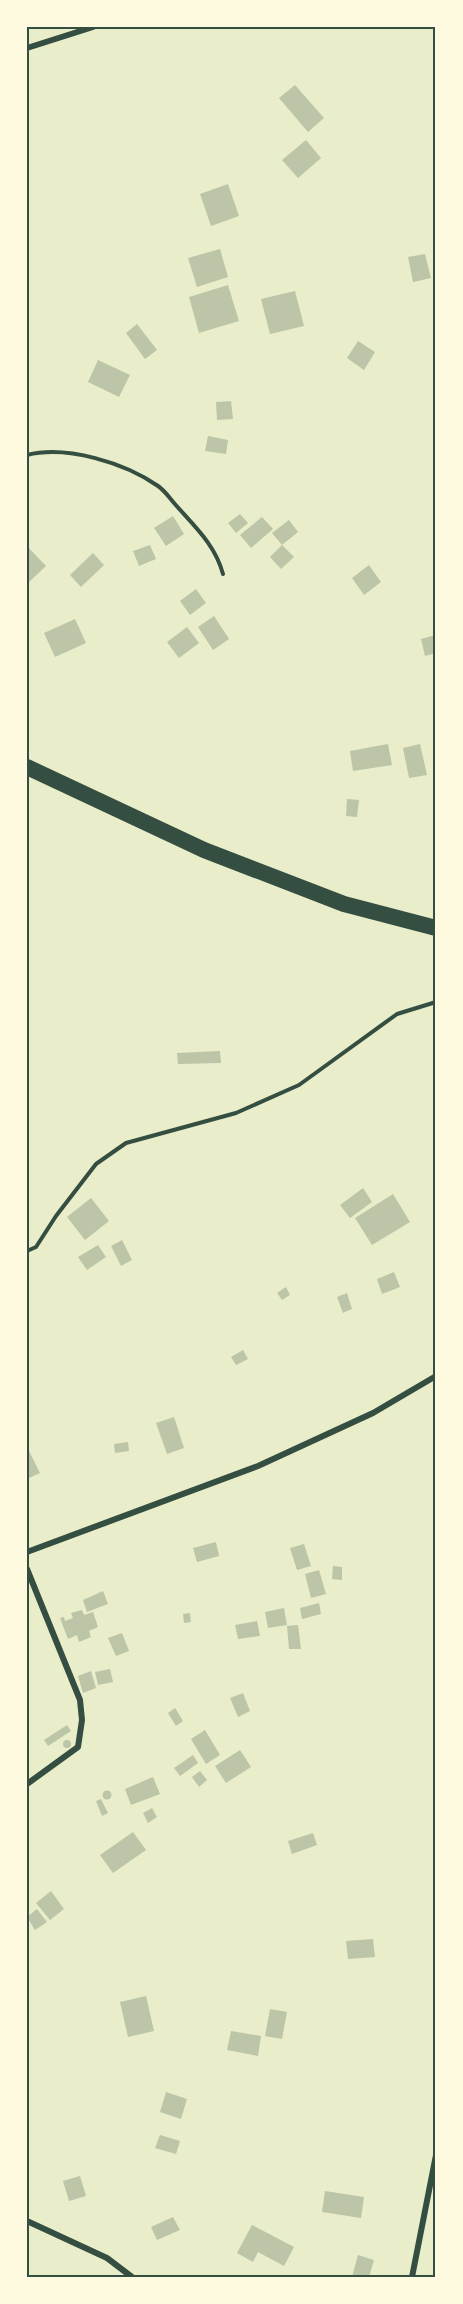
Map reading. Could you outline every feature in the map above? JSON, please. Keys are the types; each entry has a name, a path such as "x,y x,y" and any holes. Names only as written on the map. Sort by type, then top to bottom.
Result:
{"highway":[{"path":"27,767 204,850 344,904 436,928"}],"street":[{"path":"27,48 93,27"},
{"path":"27,1552 258,1466 373,1413 436,1376"},
{"path":"27,1569 80,1701 82,1720 78,1747 27,1784"},
{"path":"412,2277 436,2155"},
{"path":"27,2221 107,2258 132,2277"}],"path":[{"path":"27,455 42,451 65,451 104,461 138,474 160,487 202,532 219,558 224,574"},
{"path":"27,1251 36,1246 96,1164 126,1143 236,1113 299,1084 397,1014 436,1002"}],"building":[{"path":"295,85 324,118 308,132 279,98"},
{"path":"306,140 321,158 298,178 282,160"},
{"path":"228,184 239,216 211,226 200,194"},
{"path":"220,249 228,277 197,287 188,258"},
{"path":"425,254 431,278 413,282 408,257"},
{"path":"228,285 239,321 199,333 189,297"},
{"path":"295,291 304,326 270,334 261,299"},
{"path":"137,324 157,350 145,359 126,333"},
{"path":"358,341 375,352 364,370 347,358"},
{"path":"98,360 130,375 119,397 88,382"},
{"path":"231,401 233,419 217,420 216,402"},
{"path":"208,436 228,440 226,454 205,451"},
{"path":"240,514 248,523 236,533 228,523"},
{"path":"173,516 184,534 166,546 154,528"},
{"path":"262,517 273,529 251,548 240,535"},
{"path":"289,520 298,532 282,545 272,533"},
{"path":"150,545 156,559 139,566 133,551"},
{"path":"282,545 294,557 281,569 270,557"},
{"path":"27,546 46,566 27,584"},
{"path":"93,553 104,565 81,587 70,575"},
{"path":"369,565 381,582 364,595 352,578"},
{"path":"196,589 206,603 190,615 180,601"},
{"path":"214,616 229,639 213,650 198,627"},
{"path":"75,619 86,643 55,657 44,633"},
{"path":"187,627 199,643 179,658 167,642"},
{"path":"436,635 436,653 425,656 421,639"},
{"path":"388,744 392,765 353,771 350,751"},
{"path":"420,744 427,775 409,778 403,748"},
{"path":"347,799 359,800 357,817 346,816"},
{"path":"220,1051 221,1063 178,1064 177,1053"},
{"path":"363,1188 372,1202 350,1218 340,1205"},
{"path":"393,1194 410,1222 372,1245 355,1218"},
{"path":"91,1198 109,1221 85,1240 67,1217"},
{"path":"122,1240 132,1260 121,1266 111,1246"},
{"path":"98,1245 106,1257 87,1270 78,1257"},
{"path":"394,1272 400,1287 382,1294 377,1279"},
{"path":"286,1287 290,1295 282,1300 277,1293"},
{"path":"347,1293 352,1309 343,1313 337,1297"},
{"path":"243,1350 248,1359 236,1365 231,1357"},
{"path":"174,1417 184,1448 167,1454 156,1423"},
{"path":"128,1442 129,1451 115,1453 114,1444"},
{"path":"27,1447 40,1473 27,1479"},
{"path":"216,1542 219,1556 197,1562 193,1548"},
{"path":"304,1544 311,1566 297,1570 290,1548"},
{"path":"333,1566 342,1567 342,1580 332,1579"},
{"path":"319,1570 326,1594 311,1598 305,1574"},
{"path":"103,1591 108,1604 87,1612 83,1600"},
{"path":"319,1603 321,1614 302,1619 300,1608"},
{"path":"284,1608 287,1625 268,1628 265,1612"},
{"path":"82,1610 84,1615 93,1612 98,1627 89,1631 91,1637 79,1642 77,1635 68,1639 60,1618 64,1617 65,1621 73,1618 71,1613"},
{"path":"190,1613 191,1622 184,1623 183,1614"},
{"path":"257,1621 260,1636 238,1639 235,1625"},
{"path":"298,1625 301,1649 289,1649 287,1626"},
{"path":"122,1633 129,1651 116,1656 108,1638"},
{"path":"110,1669 113,1682 98,1685 95,1672"},
{"path":"91,1671 96,1688 83,1693 78,1676"},
{"path":"243,1693 250,1711 238,1717 230,1698"},
{"path":"175,1708 183,1721 176,1726 168,1713"},
{"path":"67,1725 71,1731 48,1746 44,1740"},
{"path":"205,1730 220,1755 206,1764 191,1739"},
{"path":"67,1740 71,1744 67,1748 63,1744"},
{"path":"240,1750 251,1767 226,1783 215,1766"},
{"path":"193,1755 198,1763 180,1776 174,1768"},
{"path":"200,1771 207,1780 199,1787 192,1777"},
{"path":"153,1777 160,1794 131,1805 125,1789"},
{"path":"107,1790 112,1795 107,1800 102,1795"},
{"path":"101,1799 108,1813 102,1816 96,1801"},
{"path":"152,1808 157,1817 148,1823 143,1813"},
{"path":"133,1832 146,1850 113,1873 100,1855"},
{"path":"313,1833 317,1845 292,1854 288,1841"},
{"path":"51,1891 64,1909 50,1920 36,1903"},
{"path":"37,1909 47,1922 35,1930 27,1917"},
{"path":"373,1939 375,1957 348,1959 346,1941"},
{"path":"146,1996 154,2031 128,2037 120,2002"},
{"path":"270,2009 287,2012 282,2039 265,2036"},
{"path":"231,2031 261,2036 258,2056 227,2050"},
{"path":"166,2092 187,2099 181,2119 160,2112"},
{"path":"160,2135 180,2141 176,2154 155,2148"},
{"path":"80,2176 86,2196 69,2201 63,2181"},
{"path":"325,2191 364,2197 361,2218 322,2212"},
{"path":"173,2217 180,2230 157,2240 151,2227"},
{"path":"252,2225 294,2247 284,2266 258,2252 253,2262 237,2253"},
{"path":"358,2255 374,2260 369,2277 352,2277"}]}
